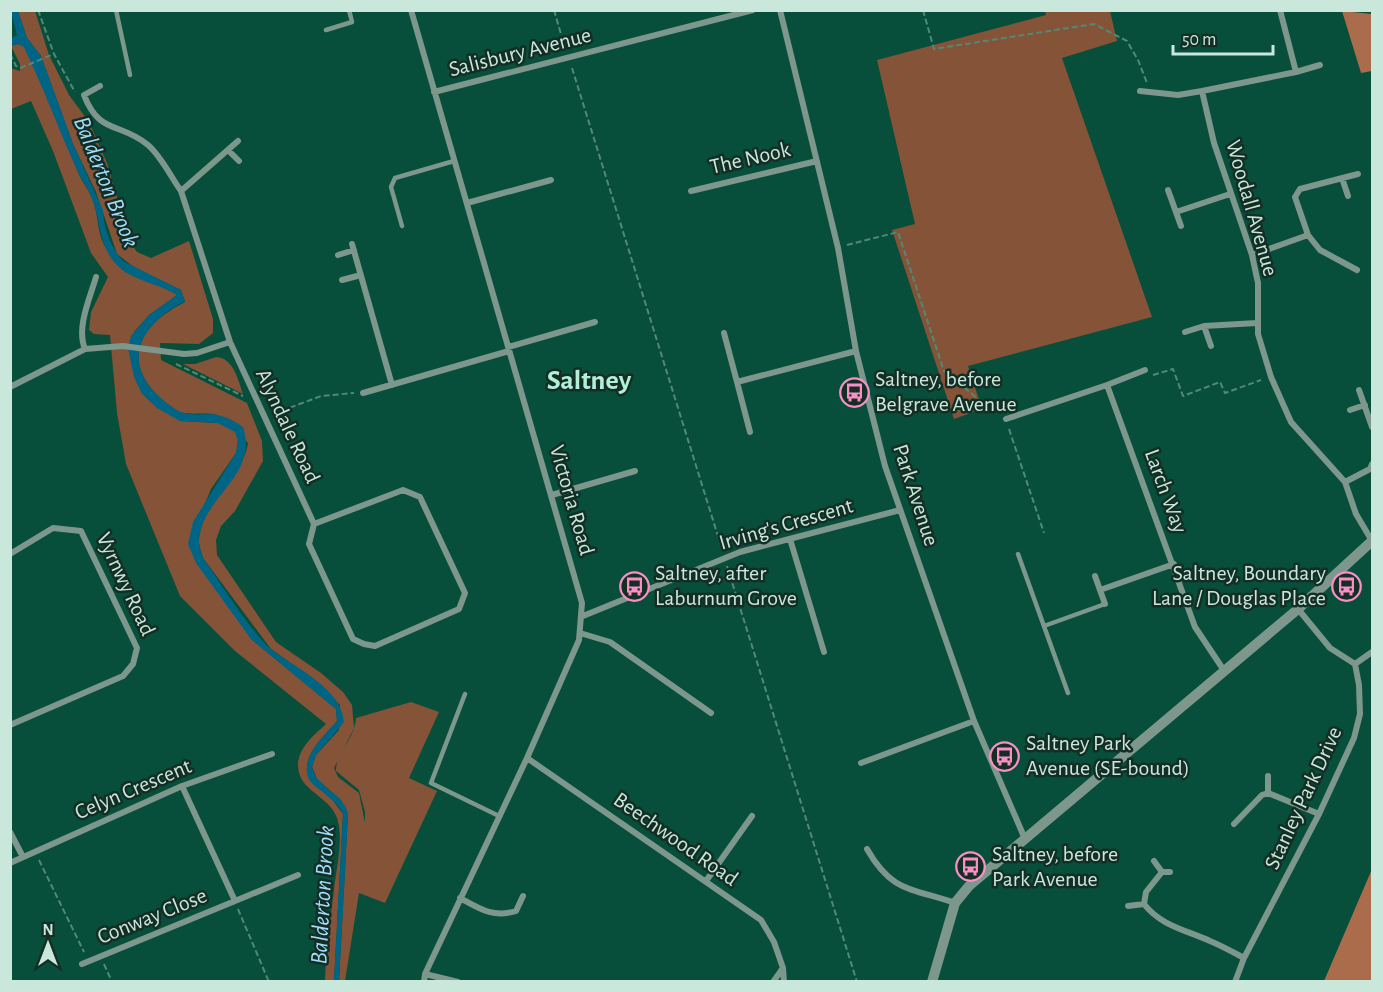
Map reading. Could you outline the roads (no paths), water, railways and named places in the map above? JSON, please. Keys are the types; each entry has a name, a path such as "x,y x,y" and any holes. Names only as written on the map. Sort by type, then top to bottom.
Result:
{"street":[{"name":"Victoria Road","path":"411,10 552,495 582,603 583,616 580,633 527,758 460,898 425,978"},
{"name":"Salisbury Avenue","path":"434,92 753,10"},
{"name":"Park Avenue","path":"780,10 838,248 856,351 885,466 974,721 1025,839"},
{"path":"1281,10 1296,72"},
{"path":"1140,91 1178,95 1296,72 1320,65"},
{"name":"Alyndale Road","path":"100,86 84,95 96,119 148,145 181,191 230,342 314,524 309,544 353,639 364,645 375,646 459,609 465,593 420,497 403,490 314,524"},
{"name":"Woodall Avenue","path":"1202,91 1214,143 1252,255 1258,283 1257,323 1271,377 1291,422 1345,482 1356,514 1372,541"},
{"path":"181,191 238,141"},
{"path":"228,150 239,161"},
{"name":"The Nook","path":"691,191 817,160"},
{"path":"1357,270 1320,250 1308,236 1295,197 1300,189 1358,174"},
{"path":"1342,178 1348,196"},
{"path":"467,203 551,180"},
{"path":"1168,190 1181,226"},
{"path":"1176,212 1230,194"},
{"path":"1252,255 1308,236"},
{"path":"338,255 353,247 392,385"},
{"path":"342,280 361,275"},
{"path":"85,349 82,343 85,316 96,278"},
{"path":"363,393 595,322"},
{"path":"1185,332 1204,326 1257,323"},
{"path":"1204,326 1211,346"},
{"path":"724,333 750,432"},
{"path":"10,387 85,349 123,346 165,353 196,353 230,342"},
{"path":"737,382 856,351"},
{"path":"1006,419 1145,370"},
{"name":"Larch Way","path":"1107,385 1195,627 1224,672"},
{"path":"1359,390 1372,427"},
{"path":"1350,410 1365,405"},
{"path":"1345,482 1370,469 1372,464"},
{"path":"552,495 635,471"},
{"name":"Irving's Crescent","path":"583,616 725,559 790,538 900,510"},
{"name":"Vyrnwy Road","path":"10,554 53,528 81,531 137,648 133,664 123,676 10,724"},
{"path":"790,538 824,652"},
{"path":"932,981 956,903 969,886 1298,609 1372,541"},
{"path":"1100,590 1174,564"},
{"path":"1095,576 1105,604"},
{"path":"1298,609 1330,648 1354,664 1372,652"},
{"path":"580,633 610,642 711,713"},
{"name":"Stanley Park Drive","path":"1235,981 1244,958 1344,764 1360,714 1359,685 1354,664"},
{"path":"861,763 974,721"},
{"name":"Celyn Crescent","path":"10,863 182,786 272,754"},
{"name":"Beechwood Road","path":"527,758 760,920 774,942 783,968 784,981"},
{"path":"1268,777 1268,793"},
{"name":"Conway Close","path":"182,786 235,901"},
{"path":"1234,824 1262,795 1268,793 1319,814"},
{"path":"706,881 752,816"},
{"path":"10,832 23,857"},
{"path":"867,849 879,870 892,880 907,889 956,903"},
{"path":"1154,861 1166,872 1146,892 1144,904 1151,913 1178,930 1208,939 1244,958"},
{"name":"Conway Close","path":"86,962 298,875"},
{"path":"460,898 492,914 504,915 516,911 523,896"},
{"path":"1128,906 1144,904"},
{"path":"773,981 783,968"},
{"path":"425,978 458,981"}],"lane":[{"path":"116,10 130,75"},
{"path":"326,30 352,22 349,10"},
{"path":"402,226 391,187 395,178 454,161"},
{"path":"1018,554 1068,693"},
{"path":"1044,626 1105,604"},
{"path":"465,694 431,783 499,816"}],"water":[{"path":"11,11 18,11 27,38 41,56 73,144 103,210 111,244 123,261 181,290 185,301 167,312 153,325 143,339 139,353 140,368 146,382 159,396 181,412 218,415 243,427 246,444 243,460 237,473 209,511 202,525 199,542 203,558 245,620 264,642 316,680 335,699 341,710 344,722 316,755 312,767 319,780 341,801 348,814 339,981 334,981 343,814 337,805 311,781 307,769 315,746 337,721 336,709 251,639 196,563 188,544 193,522 236,453 238,440 235,432 218,423 180,421 157,408 142,394 134,377 128,348 131,336 149,315 177,295 129,274 110,257 91,196 78,172 24,47 18,44 11,46 10,39 17,35"}],"place":[{"name":"Saltney, before Belgrave Avenue","path":"854,392"},
{"name":"Saltney, after Laburnum Grove","path":"634,586"},
{"name":"Saltney, Boundary Lane / Douglas Place","path":"1347,586"},
{"name":"Saltney Park Avenue (SE-bound)","path":"1005,756"},
{"name":"Saltney, before Park Avenue","path":"971,867"}],"district":[{"name":"Saltney","path":"589,381"}],"water label":[{"name":"Balderton Brook","path":"106,182"},
{"name":"Balderton Brook","path":"323,895"}]}
